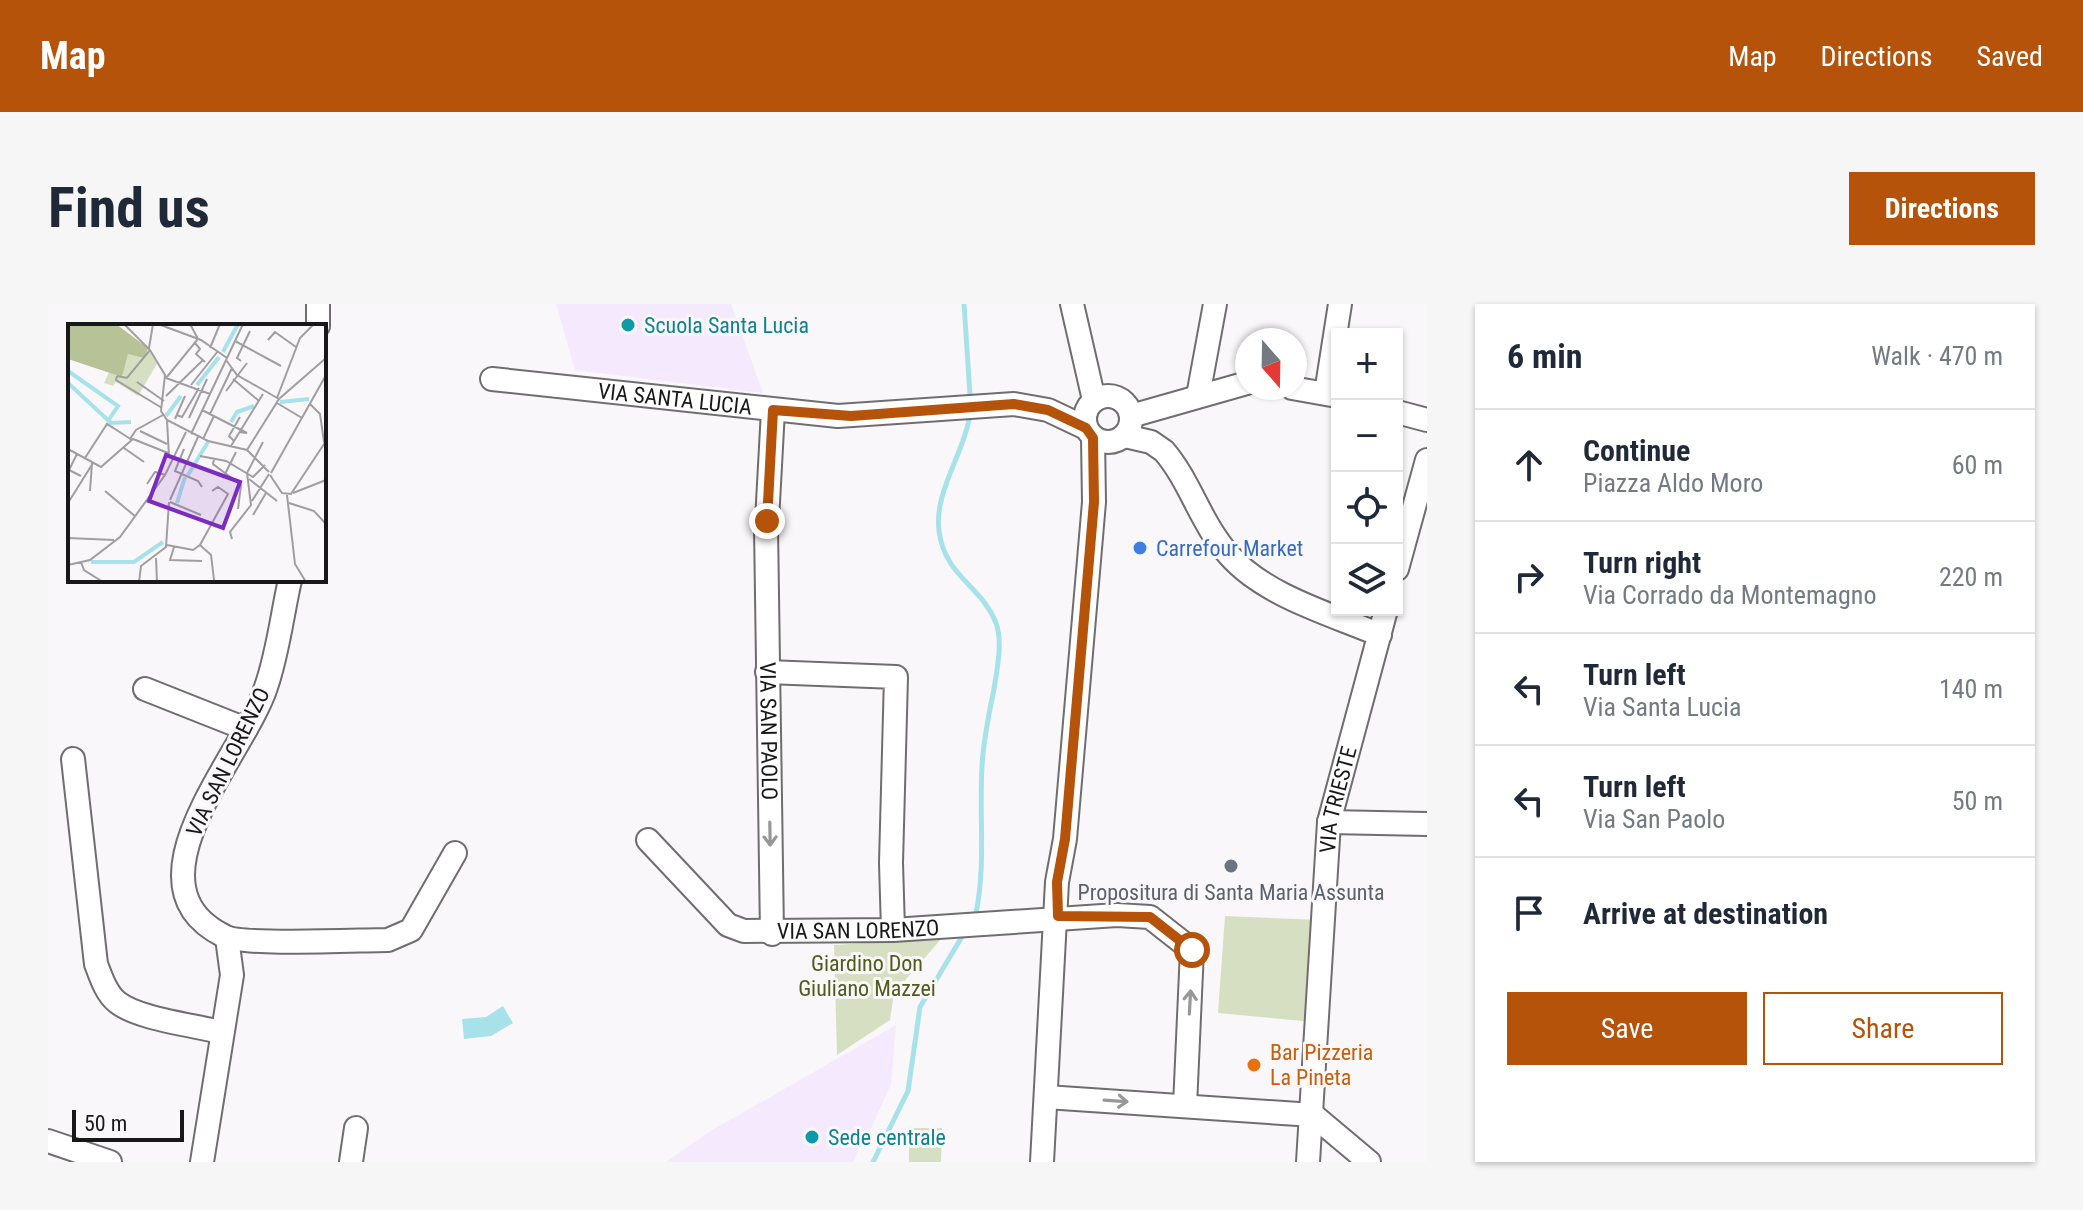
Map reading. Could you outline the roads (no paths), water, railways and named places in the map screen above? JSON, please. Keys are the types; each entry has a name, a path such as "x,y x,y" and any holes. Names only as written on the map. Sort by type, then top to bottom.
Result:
{"street":[{"path":"1042,1162 1058,916 1057,882 1065,839 1094,502 1108,421 1072,304"},
{"path":"1198,396 1215,304"},
{"path":"1338,328 1340,304"},
{"name":"VIA SANTA LUCIA","path":"492,379 851,416 993,403 1108,421"},
{"path":"1108,421 1235,386"},
{"path":"1307,390 1331,394"},
{"name":"VIA SAN PAOLO","path":"772,934 766,524 773,410"},
{"path":"1403,414 1427,420"},
{"path":"1108,421 1155,444 1170,458 1213,533 1228,554 1249,574 1380,635"},
{"path":"1403,547 1427,460"},
{"name":"VIA SAN LORENZO","path":"227,938 192,911 185,900 182,873 188,845 205,800 266,687 290,582"},
{"name":"VIA TRIESTE","path":"1308,1162 1329,822 1385,616"},
{"path":"767,672 896,677 891,863 893,930"},
{"path":"145,689 246,729"},
{"path":"73,759 96,964 103,984 116,1001 130,1009 220,1032"},
{"path":"1329,822 1427,824"},
{"name":"VIA SAN LORENZO","path":"648,840 728,925 744,931 772,934 893,930 1058,916 1150,917 1192,950 1185,1106"},
{"path":"202,1162 220,1032 232,975 227,938 388,940 401,937 423,914 455,853"},
{"path":"1046,1097 1313,1115 1369,1162"},
{"path":"351,1162 356,1128"},
{"path":"48,1141 110,1162"}],"water":[{"path":"503,1006 513,1023 491,1036 464,1039 462,1019 486,1017"}],"waterway":[{"path":"964,304 970,395"},
{"path":"970,415 941,501 939,531 948,559 982,599 996,623 999,639 983,757 982,858 976,913"},
{"path":"873,1162 908,1091 920,1007 963,935"}],"place":[{"name":"Scuola Santa Lucia","path":"628,325"},
{"name":"Carrefour Market","path":"1140,548"},
{"name":"Propositura di Santa Maria Assunta","path":"1231,866"},
{"name":"Bar Pizzeria La Pineta","path":"1254,1065"},
{"name":"Sede centrale","path":"812,1137"}],"park label":[{"name":"Giardino Don Giuliano Mazzei","path":"867,976"}]}
